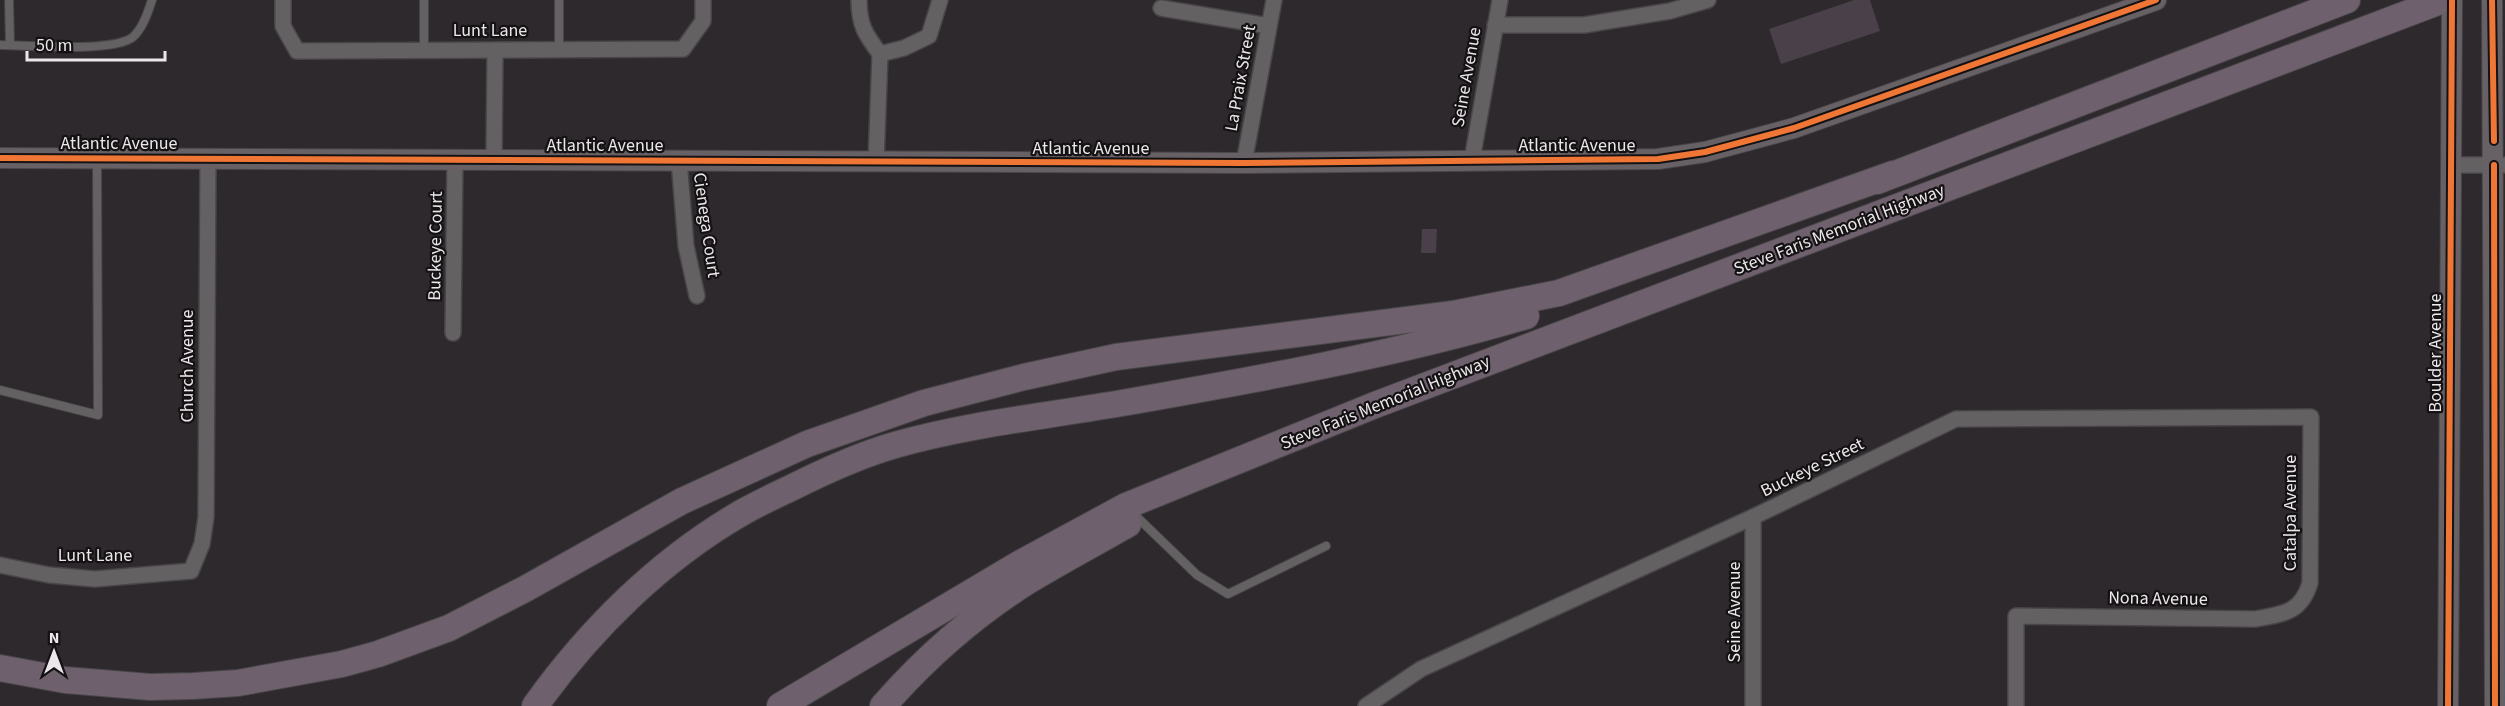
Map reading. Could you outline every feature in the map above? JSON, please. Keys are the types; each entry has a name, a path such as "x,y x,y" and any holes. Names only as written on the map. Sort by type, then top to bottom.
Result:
{"highway":[{"name":"Steve Faris Memorial Highway","path":"1893,174 2347,0"},
{"name":"Steve Faris Memorial Highway","path":"1135,511 1237,461 1522,348 2443,0"},
{"path":"0,668 65,680 150,687 250,681 342,664 378,654 449,628 525,589 682,501 807,444 924,403 1024,377 1116,357 1453,314 1559,293 1893,174"},
{"path":"535,706 572,657 609,617 666,566 742,512 824,471 893,446 982,425 1121,403 1292,371 1393,351 1509,321 1562,305 1893,174"},
{"path":"780,706 1018,564 1135,511"},
{"path":"883,706 936,652 995,604 1135,511"}],"street":[{"name":"Lunt Lane","path":"282,0 282,26 297,51 683,49 703,21 703,0"},
{"path":"859,0 859,18 866,35 880,54 876,162"},
{"path":"880,54 904,48 928,36 940,0"},
{"name":"La Praix Street","path":"1244,163 1274,0"},
{"name":"Seine Avenue","path":"1472,160 1500,0"},
{"path":"1495,25 1584,25 1670,11 1708,0"},
{"name":"Atlantic Avenue","path":"0,158 1244,163 1658,159 1750,142 1805,125 2156,0"},
{"name":"Boulder Avenue","path":"2448,706 2452,0"},
{"path":"2492,0 2499,165 2495,706"},
{"path":"1161,8 1269,26"},
{"path":"494,160 495,50"},
{"name":"Church Avenue","path":"191,571 202,544 206,517 208,159"},
{"name":"Buckeye Court","path":"453,333 455,159"},
{"name":"Cienega Court","path":"679,160 686,246 697,296"},
{"path":"2451,165 2499,165"},
{"name":"Buckeye Street","path":"1366,706 1422,669 1753,517 1956,418 2311,417"},
{"name":"Catalpa Avenue","path":"2298,607 2310,583 2311,417"},
{"name":"Seine Avenue","path":"1753,517 1753,706"},
{"name":"Lunt Lane","path":"0,564 50,575 95,579 191,571"},
{"name":"Nona Avenue","path":"2016,706 2016,616 2256,619 2279,615 2298,607"}],"lane":[{"path":"9,0 10,45"},
{"path":"0,45 109,46 132,37 147,17 152,0"},
{"path":"424,0 424,50"},
{"path":"559,0 559,50"},
{"path":"0,390 98,415 97,158"},
{"path":"1135,511 1197,575 1228,594 1326,546"}],"building":[{"path":"1854,0 1870,0 1880,31 1781,64 1769,29"},
{"path":"1422,229 1437,229 1436,253 1421,253"}],"cycle path":[{"path":"0,158 1244,163 1658,159 1705,152 1794,128 2156,0"},
{"path":"2448,706 2452,0"},
{"path":"2492,0 2494,141"},
{"path":"2494,165 2495,706"}]}
